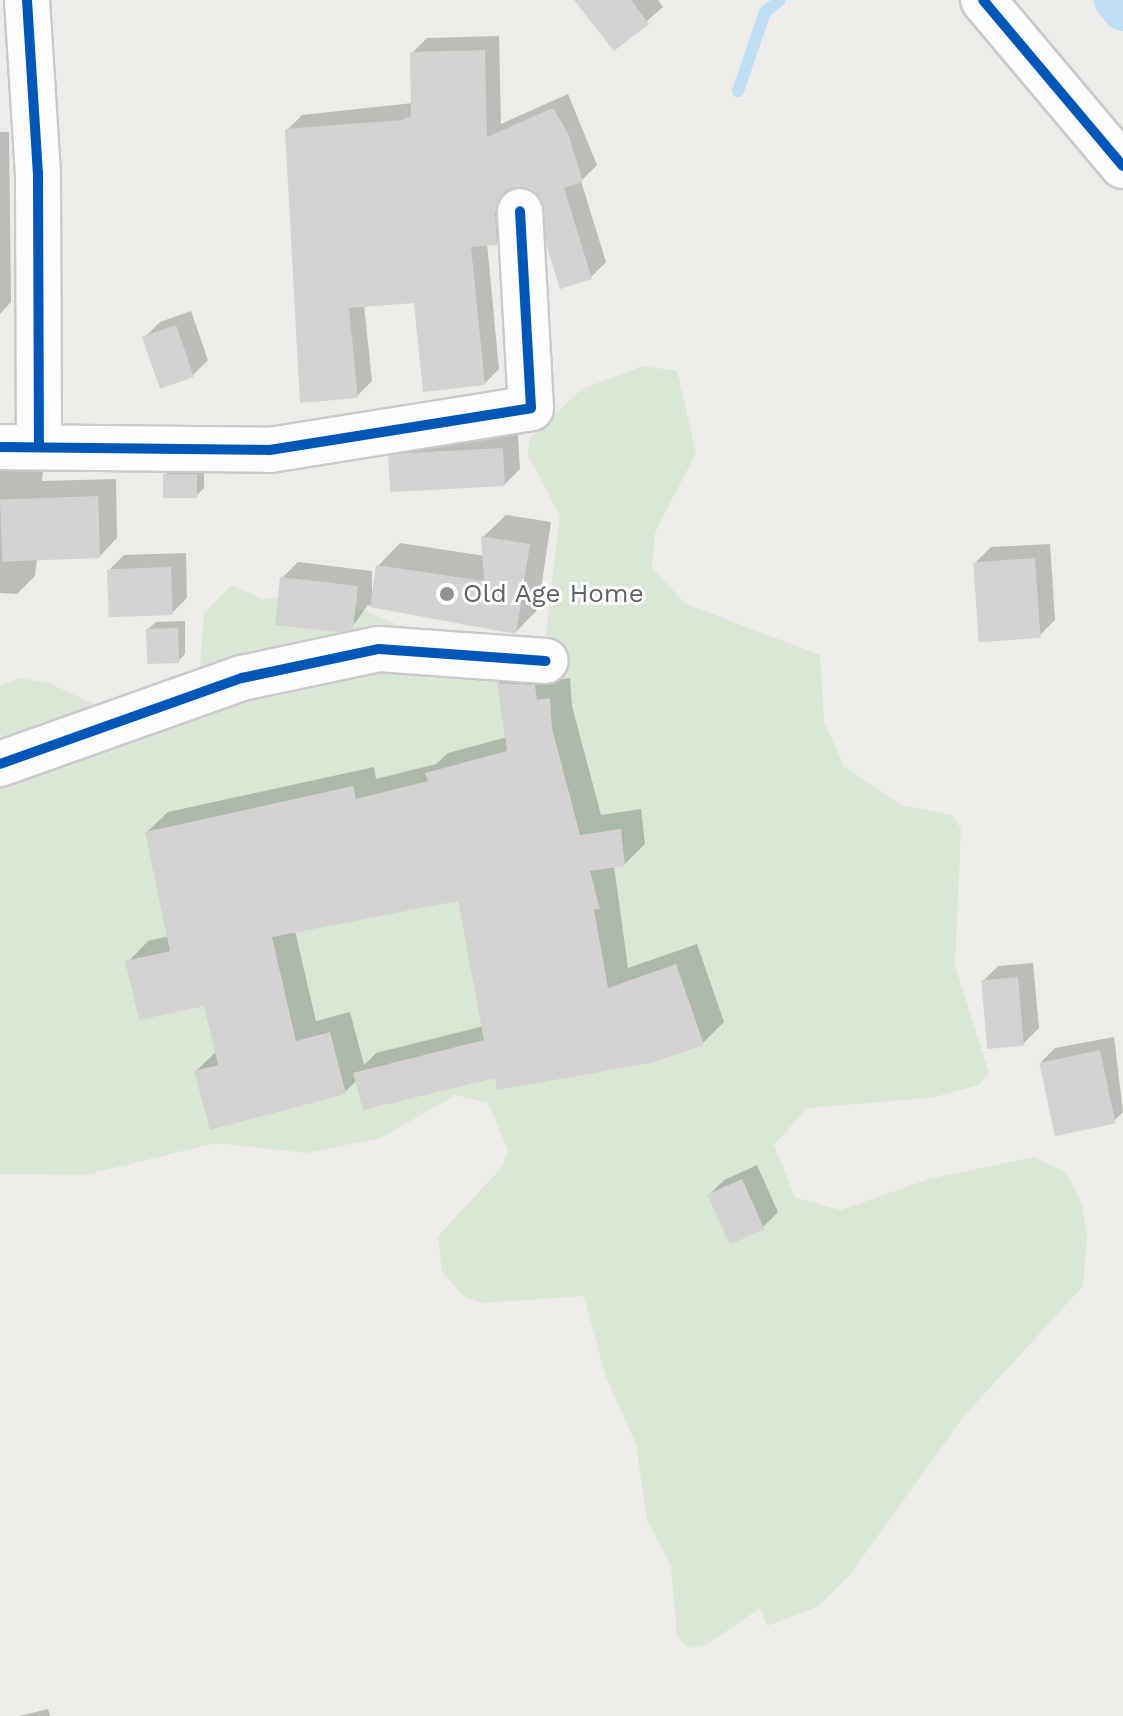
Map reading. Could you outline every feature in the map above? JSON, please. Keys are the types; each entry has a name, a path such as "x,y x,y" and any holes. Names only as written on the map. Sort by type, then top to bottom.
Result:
{"street":[{"path":"27,0 38,173 19,446 270,450 531,408 520,211"},
{"path":"983,0 1123,166"},
{"path":"0,764 242,678 379,649 546,661"}],"green space":[{"path":"643,366 677,371 696,453 655,532 652,568 686,604 820,655 824,721 844,767 902,805 952,815 961,829 955,966 989,1073 979,1085 931,1098 807,1108 774,1145 795,1198 841,1210 929,1179 1034,1157 1066,1172 1082,1204 1087,1237 1083,1286 963,1417 849,1576 819,1606 767,1626 760,1608 706,1645 688,1648 677,1635 671,1566 647,1520 636,1444 606,1377 584,1296 481,1303 463,1296 442,1271 438,1236 503,1166 508,1150 488,1103 456,1095 380,1138 307,1153 215,1143 85,1175 0,1174 0,686 20,678 49,683 110,712 200,670 204,613 232,585 261,599 327,595 408,629 459,643 441,629 505,641 545,641 560,516 528,455 530,438 582,389"}],"building":[{"path":"574,0 631,0 649,24 614,51"},
{"path":"485,50 487,137 553,108 568,133 583,182 564,188 592,279 560,289 547,247 541,198 531,188 507,190 495,212 497,245 471,247 485,385 423,392 414,303 349,308 358,398 300,403 285,129 402,120 411,116 410,52"},
{"path":"176,325 194,377 160,389 142,337"},
{"name":"Old Age Home","path":"503,448 505,486 390,492 388,454"},
{"path":"163,474 197,474 197,498 163,498"},
{"path":"98,496 100,558 2,561 0,499"},
{"name":"Old Age Home","path":"481,536 530,544 516,634 370,607 376,565 484,581"},
{"path":"1035,558 1041,638 979,642 973,562"},
{"path":"171,567 173,615 109,617 107,569"},
{"path":"280,577 358,586 353,629 337,632 275,625"},
{"path":"178,628 179,663 147,664 146,629"},
{"path":"497,683 535,685 537,700 550,698 552,728 580,835 621,829 625,866 590,871 600,909 594,910 608,988 676,964 704,1045 651,1063 497,1090 495,1078 363,1110 353,1073 484,1040 458,901 272,937 296,1041 330,1032 346,1094 210,1130 194,1071 218,1065 204,1006 139,1020 125,961 170,951 145,832 353,786 356,799 428,781 425,773 507,751"},
{"path":"1018,977 1024,1046 987,1049 981,980"},
{"path":"1100,1050 1116,1123 1055,1136 1039,1063"},
{"path":"742,1179 764,1229 730,1245 707,1194"}],"waterway":[{"path":"738,91 765,12 780,0"},
{"path":"1115,0 1123,10"}],"cycle path":[{"path":"27,0 38,173 39,445"},
{"path":"983,0 1123,166"},
{"path":"0,447 270,450 531,408 520,211"},
{"path":"0,764 242,678 379,649 546,661"}],"place":[{"name":"Old Age Home","path":"447,594"}]}
